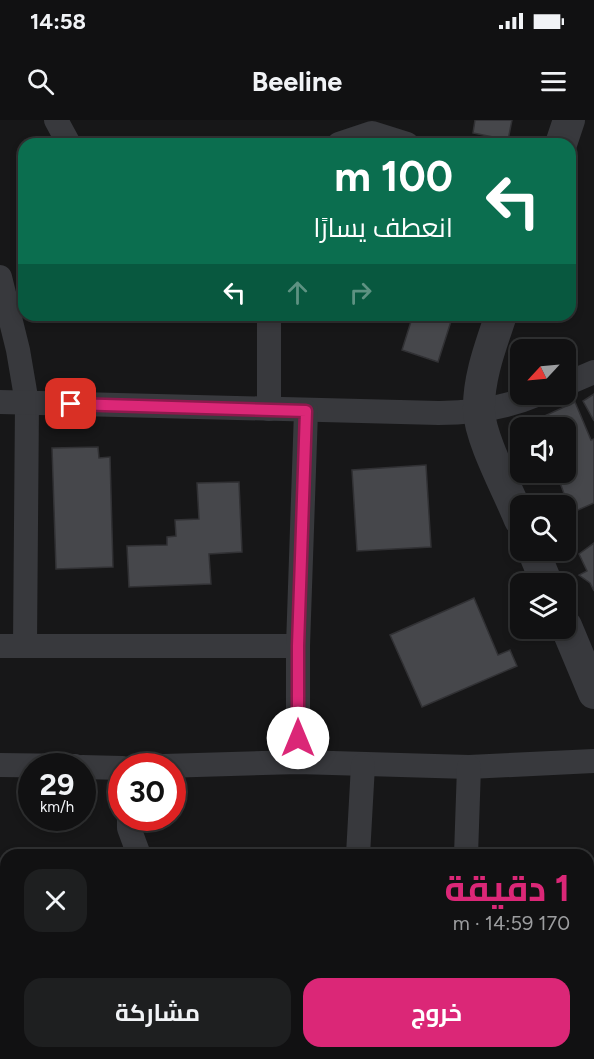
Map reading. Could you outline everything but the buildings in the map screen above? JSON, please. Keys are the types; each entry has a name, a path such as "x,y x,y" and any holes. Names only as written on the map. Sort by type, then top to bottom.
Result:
{"street":[{"path":"56,120 66,138"},
{"path":"563,138 569,120"},
{"path":"355,138 371,132 389,138"},
{"path":"0,277 18,350 27,403 25,645"},
{"path":"269,321 269,409"},
{"path":"499,321 483,374 479,413 489,445 510,496"},
{"path":"576,380 594,372"},
{"path":"0,402 404,414 479,413 512,405"},
{"path":"298,762 298,646 306,411"},
{"path":"571,639 594,693"},
{"path":"0,646 298,646"},
{"path":"186,765 298,762 469,767 594,761"},
{"path":"0,765 18,765"},
{"path":"358,849 363,765"},
{"path":"466,849 469,767"},
{"path":"130,831 137,849"}],"route":[{"path":"71,404 306,411 298,646 298,738"}]}
